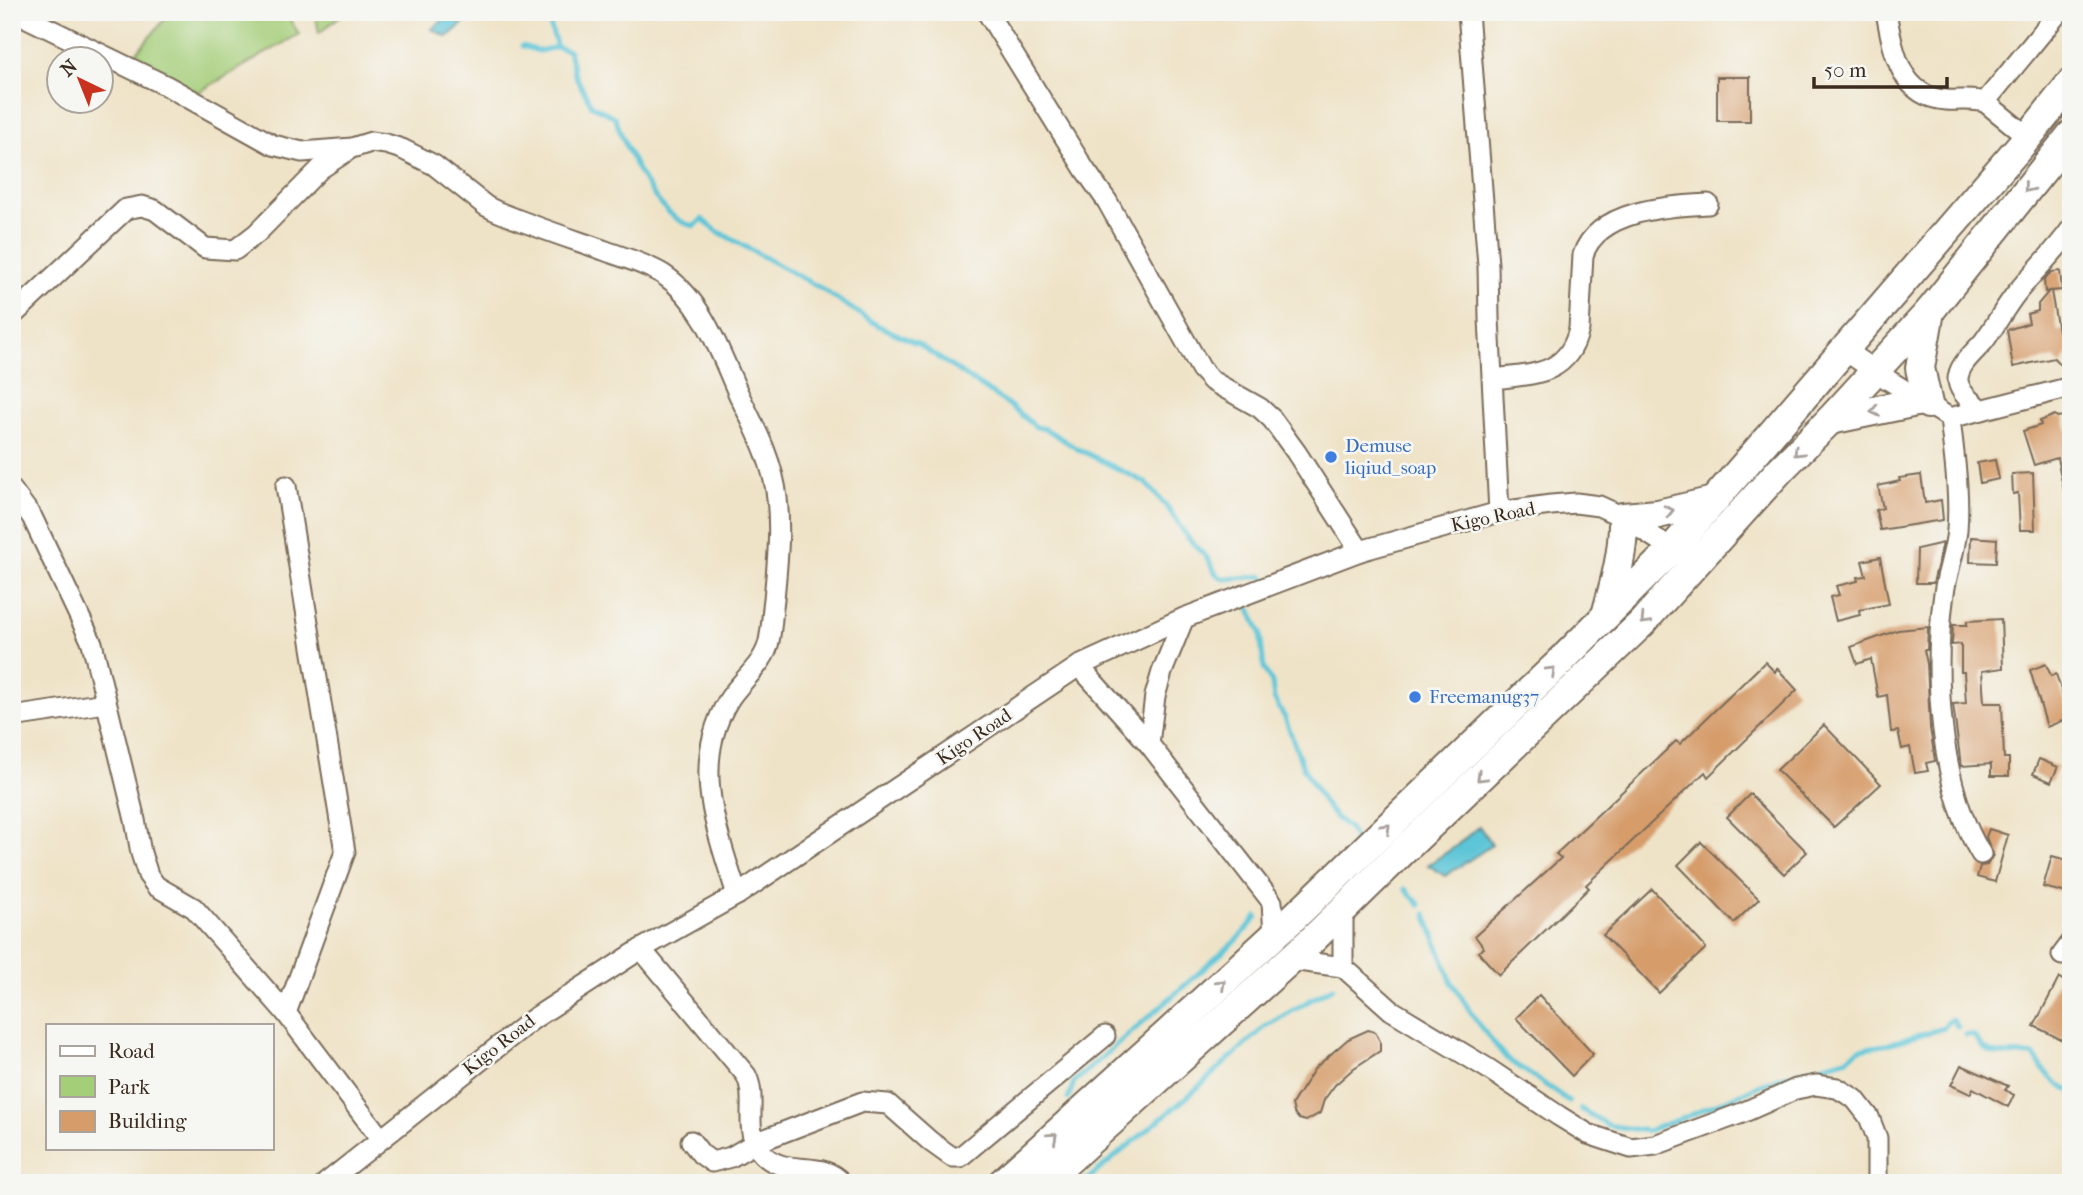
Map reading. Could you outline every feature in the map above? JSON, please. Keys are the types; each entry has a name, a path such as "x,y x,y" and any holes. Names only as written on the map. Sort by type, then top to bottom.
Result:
{"highway":[{"path":"1043,1183 1291,960 1641,624 1684,557 1714,501 2028,137 2071,83"},
{"path":"1002,1183 1304,907 1550,673 1606,616 1684,557 1780,470 1930,311 2071,135"},
{"path":"1830,420 1933,408 1920,368 1930,311"},
{"path":"1606,616 1618,574 1623,517 1658,514 1714,501"}],"street":[{"path":"22,12 29,19 167,86 273,145 302,152 352,148 371,142 402,149 434,165 496,211 650,267 680,287 707,325 766,453 779,517 769,643 760,661 735,689 723,710 716,724 709,754 708,772 714,818 737,895"},
{"path":"986,12 1107,201 1201,369 1212,381 1260,408 1272,419 1360,551"},
{"path":"1468,12 1487,251 1499,512"},
{"path":"1886,12 1903,75 1915,90 1932,98 1985,102 2028,137"},
{"path":"1985,102 2059,12"},
{"path":"12,316 126,209 142,206 155,210 205,248 235,250 257,233 320,169 352,148"},
{"path":"1493,379 1547,370 1566,359 1579,329 1583,255 1596,234 1637,213 1666,206 1707,204"},
{"path":"1933,408 2017,292 2071,229"},
{"path":"1844,350 1933,408 1982,410 2071,387"},
{"path":"1962,366 1958,381 1969,400 1982,410"},
{"path":"1933,408 1955,461 1956,530 1944,593 1940,653 1941,699 1955,796 1966,827 1981,854"},
{"path":"286,486 345,852 286,1013"},
{"path":"12,489 32,517 92,643 148,875 156,886 194,908 286,1013 381,1139"},
{"name":"Kigo Road","path":"326,1183 533,1019 641,949 737,895 1079,666 1184,618 1360,551 1499,512 1576,503 1599,506 1623,517 1684,557"},
{"path":"1149,744 1155,696 1184,618"},
{"path":"1079,666 1149,744 1272,902 1273,936"},
{"path":"12,717 105,704"},
{"path":"1272,902 1304,907"},
{"path":"1343,910 1343,967"},
{"path":"641,949 746,1075 751,1085 751,1125 759,1150 774,1164 823,1171 833,1174 842,1183"},
{"path":"1291,960 1343,967 1391,1010 1588,1134 1631,1148 1656,1145 1742,1113 1796,1089 1816,1085 1837,1088 1855,1098 1869,1117 1877,1138 1877,1183"},
{"path":"691,1141 701,1154 712,1162 731,1157 755,1143 862,1102 888,1104 931,1143 952,1157 960,1157 1105,1036"}],"green space":[{"path":"171,12 285,12 299,34 197,93 130,60"},
{"path":"315,12 345,12 319,33"}],"water":[{"path":"453,12 477,12 447,37 432,29"},
{"path":"1479,826 1492,845 1445,876 1428,865 1456,846"}],"building":[{"path":"1717,77 1750,77 1750,121 1717,121"},
{"path":"2060,271 2062,290 2051,291 2058,331 2071,329 2071,350 2061,366 2054,358 2013,367 2007,330 2029,323 2027,314 2038,311 2038,304 2049,291 2045,292 2044,280 2051,272"},
{"path":"2055,415 2064,416 2068,431 2071,430 2071,490 2064,491 2057,458 2034,465 2023,431 2041,425 2040,421"},
{"path":"1995,460 1999,479 1980,483 1977,463"},
{"path":"2033,473 2035,530 2020,530 2018,493 2013,494 2012,474"},
{"path":"1921,475 1925,503 1941,500 1943,520 1880,530 1876,510 1883,508 1878,486 1900,481 1899,478"},
{"path":"1971,537 1997,539 1996,563 1970,562"},
{"path":"1943,543 1933,583 1916,583 1917,549"},
{"path":"1880,557 1889,604 1859,610 1860,615 1836,621 1830,597 1839,595 1836,586 1858,581 1857,577 1866,576 1862,561"},
{"path":"2001,619 2003,668 1982,671 1984,703 2002,703 2004,758 2009,758 2009,776 1991,776 1991,764 1961,766 1953,704 1966,703 1964,672 1961,672 1961,644 1952,645 1953,625 1967,625 1967,621"},
{"path":"1928,627 1927,650 1924,650 1935,761 1926,763 1928,771 1915,773 1910,747 1902,749 1898,731 1891,732 1887,695 1878,697 1871,659 1857,664 1851,647 1898,630"},
{"path":"1765,662 1775,672 1777,668 1797,690 1708,777 1705,772 1586,885 1589,888 1499,975 1478,952 1484,948 1475,936 1561,858 1556,854 1676,741 1680,744"},
{"path":"2046,664 2051,676 2056,674 2069,718 2047,727 2030,670"},
{"path":"1824,725 1881,784 1834,827 1777,770"},
{"path":"2039,759 2058,767 2051,782 2033,774"},
{"path":"1750,794 1807,852 1784,874 1727,817"},
{"path":"1989,829 2008,835 1995,882 1977,877 1980,866 1987,865 1993,855 1986,837"},
{"path":"1701,842 1759,899 1734,923 1678,865"},
{"path":"2052,856 2071,861 2071,894 2043,887"},
{"path":"1652,889 1706,948 1659,993 1603,935"},
{"path":"2059,978 2071,984 2071,1023 2062,1040 2034,1026"},
{"path":"1539,995 1593,1054 1572,1076 1516,1018"},
{"path":"1368,1030 1375,1032 1380,1041 1380,1051 1354,1068 1335,1085 1324,1100 1320,1113 1306,1121 1299,1119 1292,1104 1315,1068 1348,1039"},
{"path":"1961,1065 2008,1086 2005,1090 2014,1095 2008,1107 1973,1088 1970,1094 1951,1085"}],"waterway":[{"path":"546,12 557,47"},
{"path":"522,46 539,51 557,47 569,51 575,75 592,106 615,117 645,182 668,212 695,226 702,219 717,231 820,288 877,325 918,344 1009,405 1036,427 1046,429 1076,448 1146,483 1167,507 1188,538 1208,559 1216,574 1224,579 1263,576 1266,581"},
{"path":"1250,609 1260,632 1264,669 1272,683 1274,699 1285,718 1303,767 1323,802 1335,817 1349,828 1356,842"},
{"path":"1405,889 1420,905"},
{"path":"1426,914 1451,981 1479,1025 1506,1058 1569,1101"},
{"path":"1068,1099 1074,1082 1239,938 1257,917"},
{"path":"1083,1183 1186,1098 1266,1026 1333,987"},
{"path":"1581,1109 1607,1125 1647,1131 1780,1077 1846,1059 1860,1049 1944,1028 1952,1019 1958,1027"},
{"path":"1966,1035 1973,1035 1984,1048 1995,1053 2034,1056 2054,1081 2071,1091"},
{"path":"1076,1183 1077,1178"}],"place":[{"name":"Demuse liqiud_soap","path":"1331,457"},
{"name":"Freemanug37","path":"1415,697"}]}
